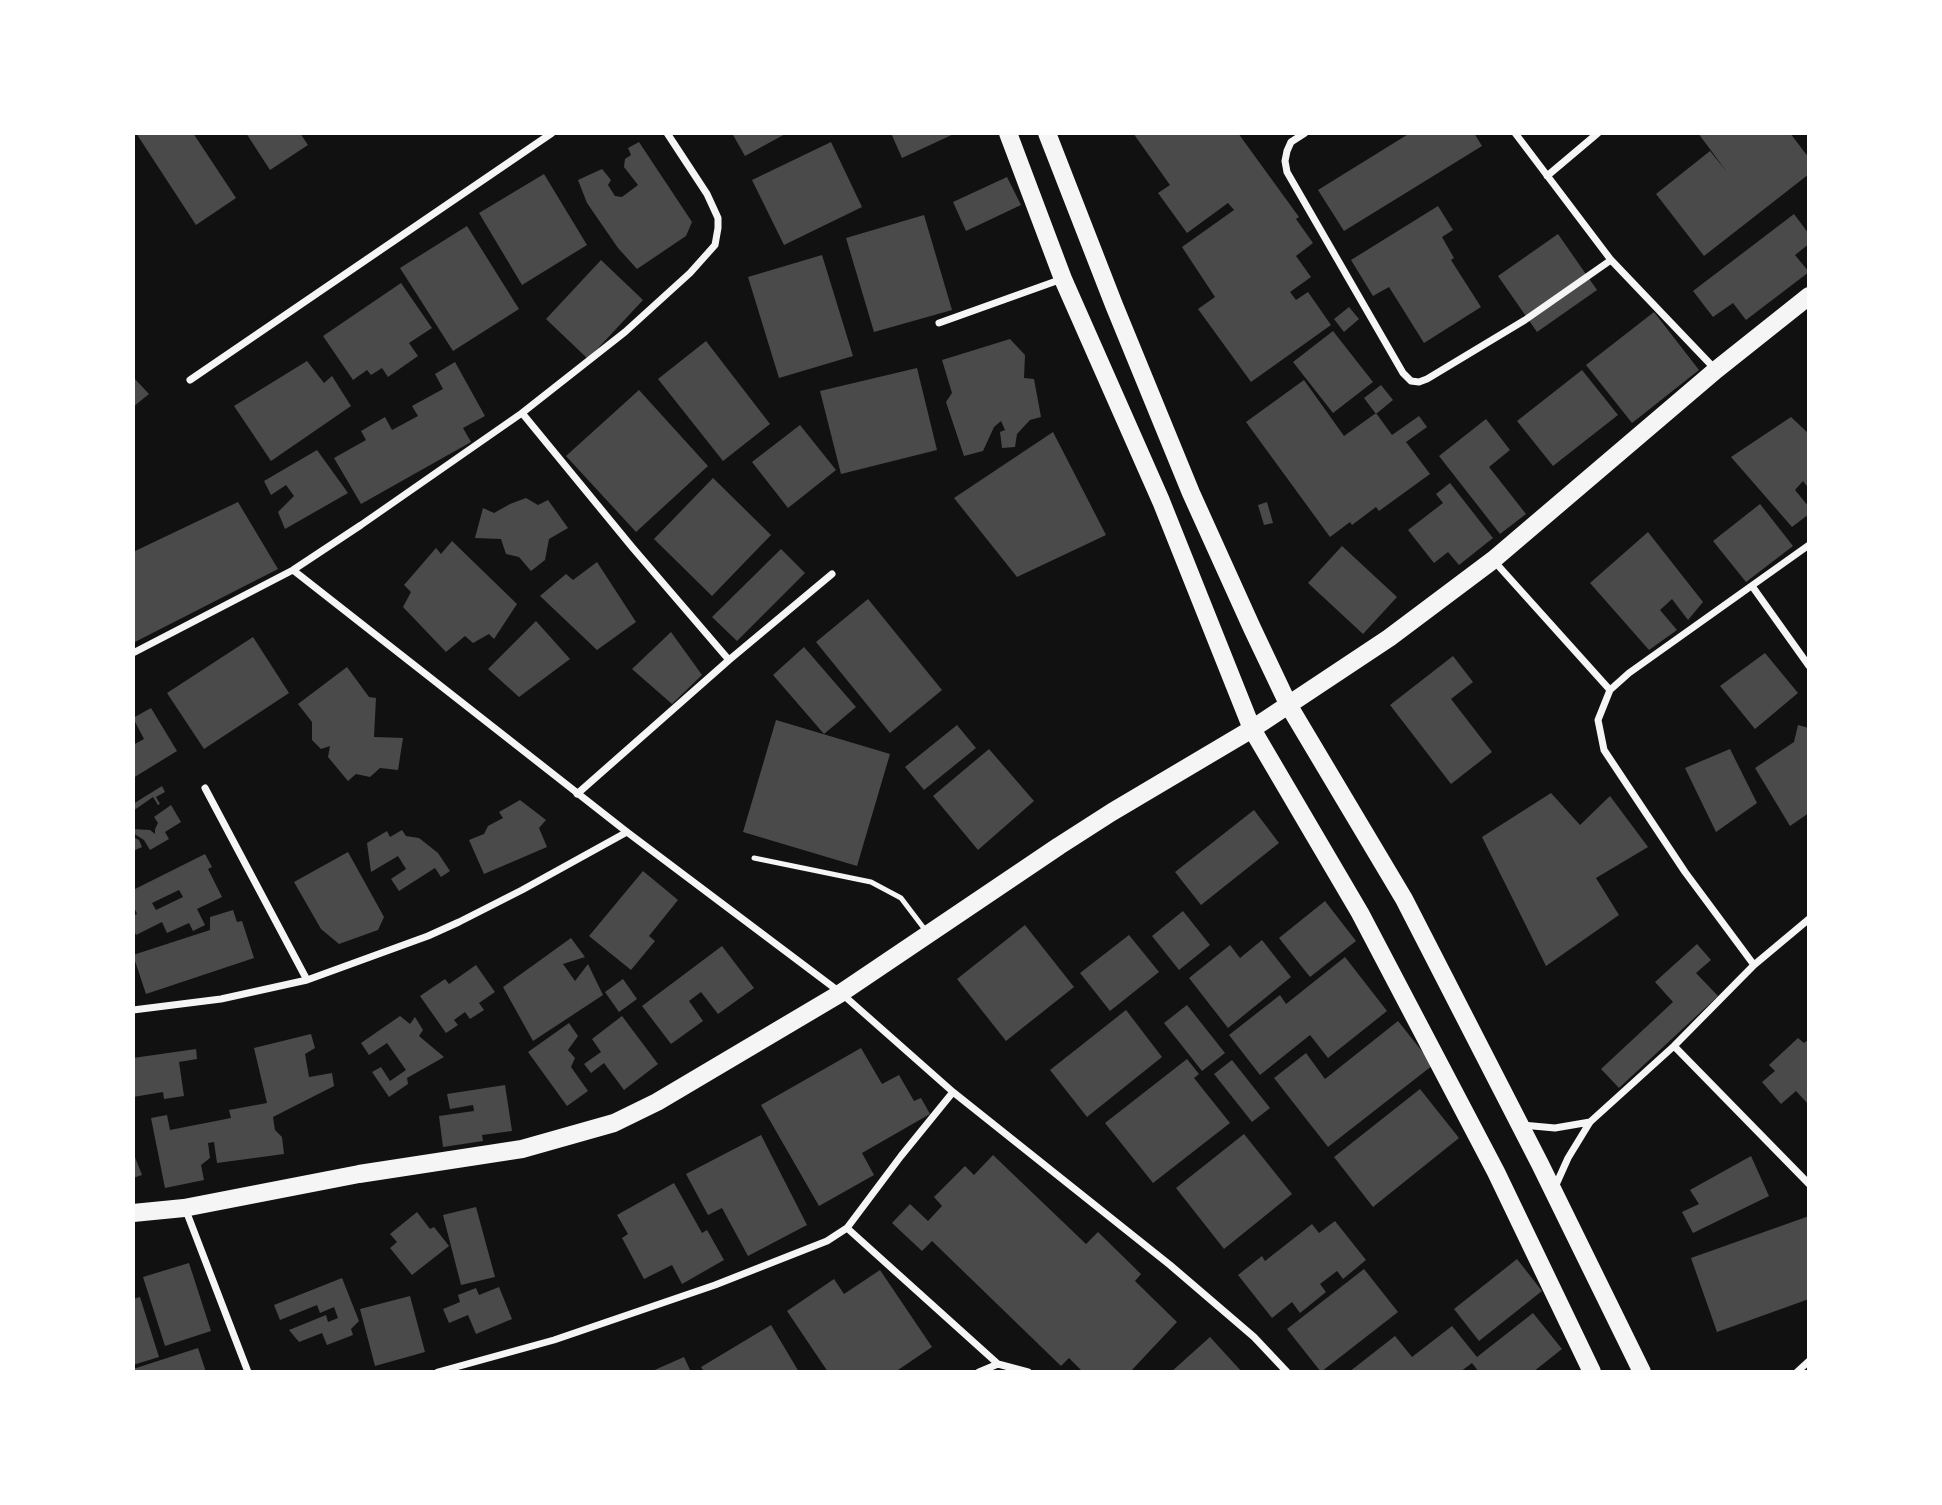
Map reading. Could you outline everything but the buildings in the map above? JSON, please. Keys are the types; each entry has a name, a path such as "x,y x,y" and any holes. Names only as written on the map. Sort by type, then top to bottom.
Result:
{"main road":[{"path":"1009,133 1063,279 1161,501 1252,729 1360,913 1496,1172 1592,1372"},
{"path":"1048,133 1114,305 1191,493 1289,706 1404,900 1642,1372"},
{"path":"133,1213 184,1208 359,1174 522,1149 614,1123 657,1102 841,993 1112,813 1289,706 1389,638 1493,560 1716,370 1809,296"},
{"path":"1161,501 1191,493"}],"street":[{"path":"190,380 552,133"},
{"path":"133,653 293,570 405,496 522,413 625,332 690,273 715,245 718,218 707,194 667,133"},
{"path":"1305,133 1291,142 1285,161 1287,172 1403,373 1411,381 1427,379 1525,320 1611,260"},
{"path":"1515,133 1611,260 1716,370"},
{"path":"1547,176 1598,133"},
{"path":"939,323 1063,279"},
{"path":"522,413 729,660"},
{"path":"1754,965 1685,872 1604,750 1598,720 1610,690 1629,673 1809,545"},
{"path":"1493,560 1610,690"},
{"path":"293,570 577,794 841,993 953,1092 1170,1265 1254,1337 1287,1372"},
{"path":"577,794 729,660 832,574"},
{"path":"1752,586 1809,666"},
{"path":"205,788 307,980"},
{"path":"133,1010 221,999 307,980 428,936 522,890 627,832"},
{"path":"1553,1192 1568,1158 1590,1122 1674,1046 1754,965 1809,919"},
{"path":"1674,1046 1809,1184"},
{"path":"438,1372 554,1340 715,1285 827,1241 847,1228 953,1092"},
{"path":"1519,1125 1555,1128 1590,1122"},
{"path":"184,1208 247,1372"},
{"path":"847,1228 998,1364 1028,1372"},
{"path":"1797,1372 1809,1361"},
{"path":"979,1372 998,1364"}],"lane":[{"path":"754,859 871,883 901,898 928,933"}]}
